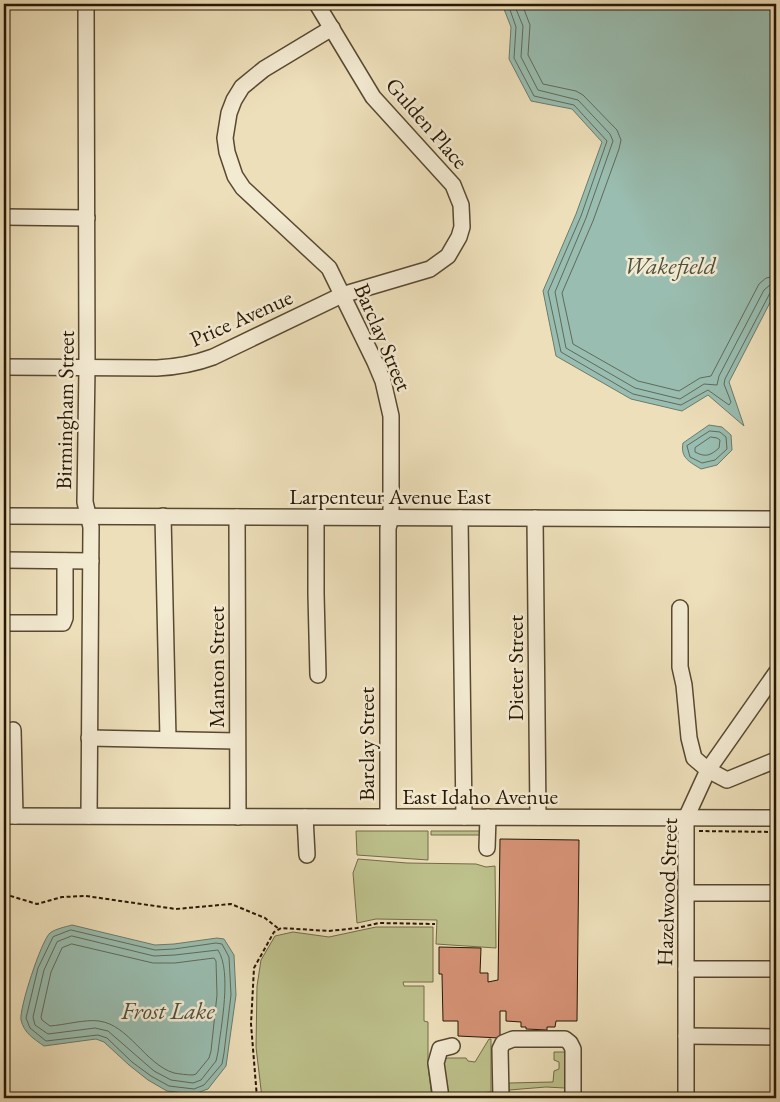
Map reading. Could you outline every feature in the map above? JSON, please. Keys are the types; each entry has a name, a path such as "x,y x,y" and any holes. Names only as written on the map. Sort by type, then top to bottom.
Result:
{"street":[{"name":"Birmingham Street","path":"86,4 87,367 85,502 91,527 89,816"},
{"name":"Gulden Place","path":"317,4 373,97 453,185 462,205 463,216 459,237 448,256 440,263 420,273 342,294"},
{"name":"Barclay Street","path":"332,28 264,69 242,87 232,106 226,124 225,138 226,152 231,166 243,188 329,268 376,362 388,398 392,434 392,518 388,528 388,817"},
{"path":"4,217 87,218"},
{"name":"Price Avenue","path":"4,367 157,368 196,363 213,357 342,294"},
{"name":"Larpenteur Avenue East","path":"4,516 776,519"},
{"path":"163,516 168,739"},
{"name":"Manton Street","path":"237,517 238,817"},
{"path":"316,518 318,675"},
{"path":"460,518 464,817"},
{"name":"Dieter Street","path":"535,518 538,817"},
{"path":"4,560 91,561"},
{"path":"4,623 63,623 65,618 65,561"},
{"path":"680,608 680,667 684,684 688,738 694,758 708,770 727,780 776,760"},
{"name":"Hazelwood Street","path":"686,1098 686,818 708,770 776,673"},
{"path":"9,816 13,730"},
{"path":"89,738 237,741"},
{"name":"East Idaho Avenue","path":"9,816 776,818"},
{"path":"306,817 307,855"},
{"path":"487,848 488,817"},
{"path":"686,894 776,893"},
{"path":"686,969 776,969"},
{"path":"686,1036 776,1037"},
{"path":"501,1098 500,1049 503,1043 513,1039 565,1040 570,1043 573,1049 573,1098"},
{"path":"441,1098 436,1064 440,1049 452,1046"}],"path":[{"path":"698,830 699,832 776,832"},
{"path":"4,894 37,904 62,898 86,896 176,909 231,904 265,918 278,929"},
{"path":"257,1098 251,1024 254,968 274,932 281,928 329,931 358,928 379,923 435,924"}],"green space":[{"path":"356,831 428,831 428,860 357,855"},
{"path":"431,831 484,831 481,835 431,835"},
{"path":"358,859 495,866 496,948 436,944 437,920 376,919 357,923 353,873"},
{"path":"376,927 433,927 433,982 403,982 404,986 424,986 424,1021 428,1022 428,1065 432,1098 262,1098 256,1047 257,986 261,960 275,936 293,932 329,937"},
{"path":"489,1039 491,1039 491,1092 447,1096 442,1061 447,1058 466,1058 468,1061 475,1062"},
{"path":"554,1052 565,1052 565,1088 546,1087 509,1090 509,1083 553,1082 554,1071 559,1069 559,1062 554,1060"}],"water":[{"name":"Wakefield","path":"502,4 776,4 776,291 729,382 744,426 708,395 682,411 631,399 556,356 543,291 576,214 602,142 572,109 531,101 509,59 511,27"},
{"path":"709,425 722,427 731,435 732,450 717,465 701,469 684,456 682,448 683,443"},
{"name":"Frost Lake","path":"72,925 155,945 217,938 224,939 234,955 236,995 226,1066 208,1089 194,1094 167,1091 148,1080 104,1042 96,1039 44,1046 27,1032 22,1025 21,1013 41,948 50,933"}],"building":[{"path":"500,839 579,840 577,1021 556,1021 555,1027 547,1027 547,1030 526,1029 526,1027 521,1027 521,1022 506,1021 506,1011 500,1011 500,1038 458,1036 458,1021 443,1021 442,974 439,974 439,947 481,948 480,973 488,973 488,982 498,980"}]}
